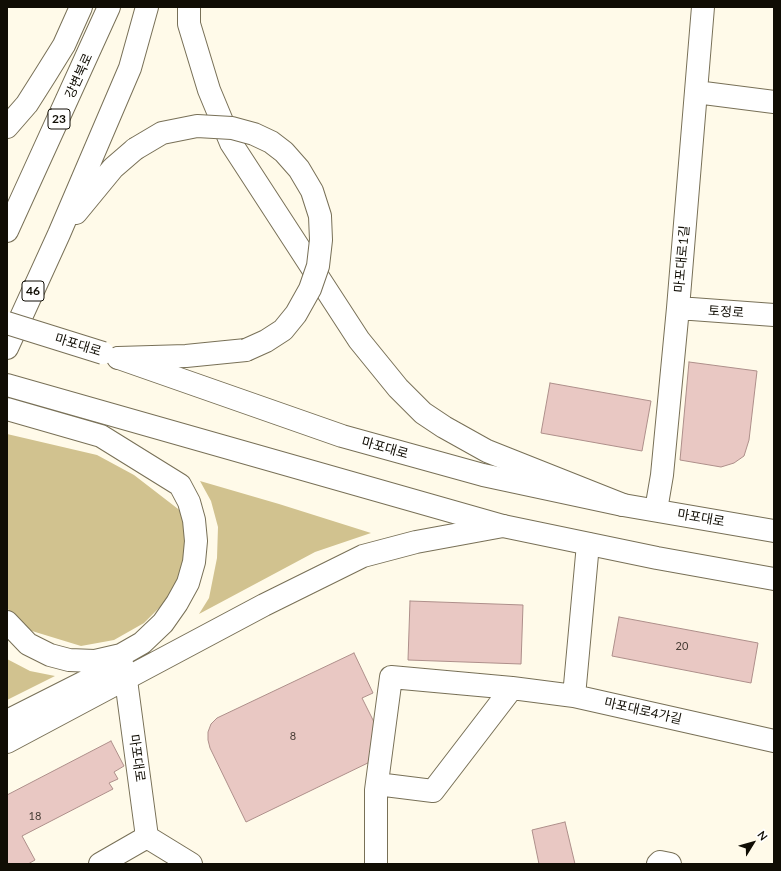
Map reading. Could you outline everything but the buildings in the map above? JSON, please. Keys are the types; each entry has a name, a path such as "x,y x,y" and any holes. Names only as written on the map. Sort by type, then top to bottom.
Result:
{"main road":[{"path":"7,127 27,104 64,45 81,7"},
{"name":"강변북로","path":"7,231 109,7"},
{"path":"59,234 130,68 147,7"},
{"path":"189,7 189,24 209,90 231,143 359,340 398,388 423,413 487,450 622,505"},
{"name":"마포대로1길","path":"656,510 662,475 678,308 703,7"},
{"path":"696,92 774,102"},
{"path":"59,234 113,168 135,149 162,133 197,126 232,128 254,134 271,142 280,149 299,169 312,191 320,216 321,240 318,266 310,289 296,314 282,330 266,341 246,350 186,356 110,356"},
{"name":"46","path":"7,348 59,234"},
{"name":"토정로","path":"678,308 774,315"},
{"name":"마포대로","path":"7,323 110,356 342,436 483,475 622,505 774,531"},
{"path":"7,385 503,526 588,544 774,578"},
{"path":"7,409 101,436 180,485 189,502 194,520 196,540 194,562 188,583 163,623 142,643 121,655 95,661 69,660 50,655 28,644 7,622"},
{"path":"7,742 126,680 264,605 363,556 416,542 503,526"},
{"path":"574,696 585,590 588,544"},
{"path":"7,721 188,631 264,605"},
{"name":"마포대로4가길","path":"376,864 377,784 391,677 512,688 574,696 774,741"},
{"name":"마포대로","path":"126,680 147,837"},
{"path":"377,784 434,791 512,688"},
{"path":"100,864 147,837 191,864"}],"shaded area":[{"path":"7,434 97,455 134,475 182,512 188,541 185,563 169,598 144,623 114,640 81,646 32,631 11,615 7,607"},
{"path":"200,481 371,533 315,552 199,614 209,598 217,558 218,527 211,501"},
{"path":"7,659 30,671 55,676 7,700"}]}
